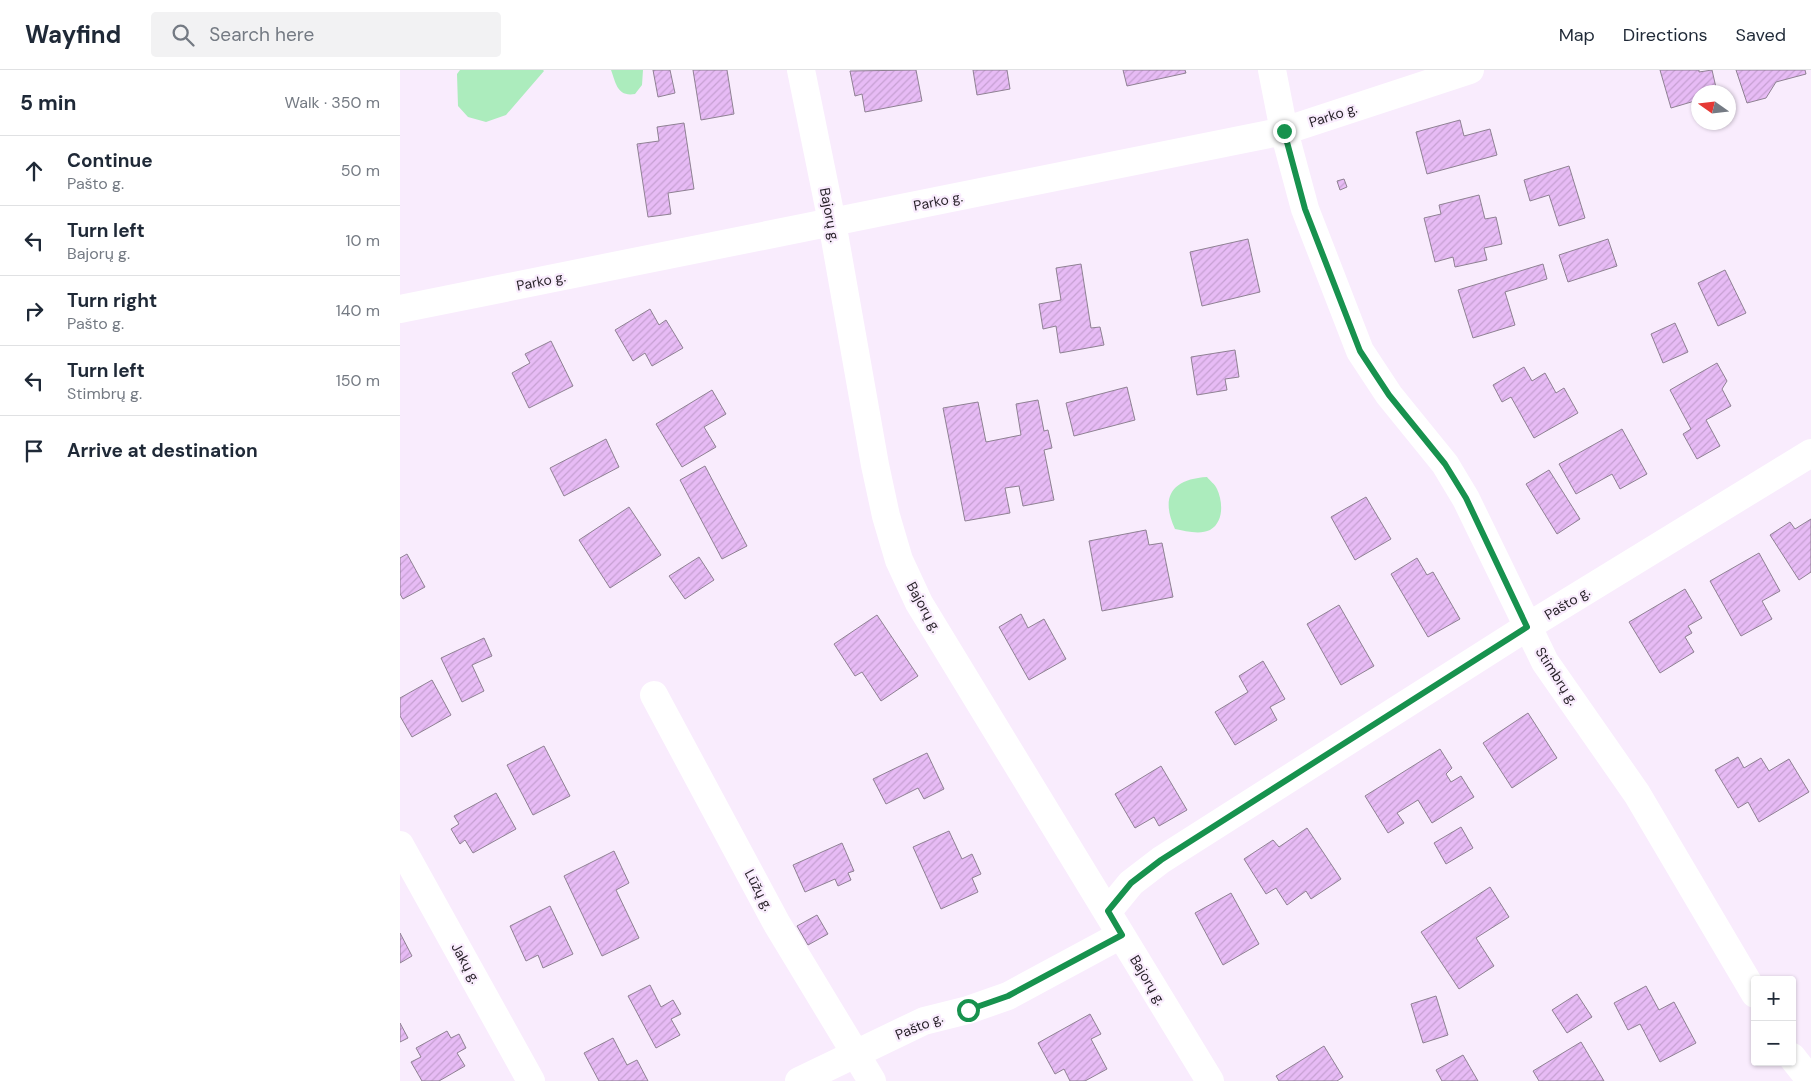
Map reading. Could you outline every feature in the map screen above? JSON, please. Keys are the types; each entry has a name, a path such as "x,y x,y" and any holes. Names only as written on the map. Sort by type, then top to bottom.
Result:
{"street":[{"name":"Bajorų g.","path":"801,70 832,222 875,465 886,516 899,560 919,603 1210,1081"},
{"name":"Stimbrų g.","path":"1272,70 1284,131 1305,209 1360,351 1389,395 1445,464 1466,498 1545,662 1637,794 1751,987"},
{"name":"Parko g.","path":"400,309 1284,131 1470,70"},
{"name":"Pašto g.","path":"1108,911 1131,883 1161,860 1527,627 1811,453"},
{"name":"Lūžų g.","path":"654,695 777,924 872,1081"},
{"name":"Jakų g.","path":"400,845 531,1081"},
{"name":"Pašto g.","path":"799,1081 924,1021 968,1010 1008,996 1122,935"},
{"path":"1796,1062 1811,1081"}],"shaded area":[{"path":"460,70 544,71 506,115 486,122 468,117 458,106 457,74"},
{"path":"611,70 643,70 642,85 635,94 624,93 618,88"},
{"path":"1207,477 1216,487 1219,494 1221,511 1218,522 1210,530 1202,532 1175,529 1169,508 1169,499 1172,492 1185,481"}],"building":[{"path":"653,70 670,70 675,93 658,97"},
{"path":"693,70 727,70 734,114 701,120"},
{"path":"916,70 922,101 865,112 862,94 855,96 850,71"},
{"path":"973,70 1007,70 1010,89 977,95"},
{"path":"1123,70 1185,70 1186,73 1127,86"},
{"path":"1660,70 1699,70 1699,72 1712,70 1715,85 1691,85 1691,102 1671,108"},
{"path":"1736,70 1805,70 1806,74 1776,82 1766,98 1747,103"},
{"path":"1460,120 1464,136 1490,129 1497,155 1427,174 1416,132"},
{"path":"684,123 694,189 668,193 671,214 648,217 637,144 659,141 657,127"},
{"path":"1569,166 1585,218 1559,226 1549,195 1530,201 1524,180"},
{"path":"1344,179 1347,187 1340,190 1337,181"},
{"path":"1479,195 1485,219 1496,217 1502,244 1484,248 1487,260 1455,267 1453,257 1435,262 1424,218 1441,214 1439,205"},
{"path":"1248,239 1260,292 1202,306 1190,252"},
{"path":"1608,239 1617,266 1568,282 1559,255"},
{"path":"1081,264 1091,328 1100,327 1104,345 1060,353 1056,326 1043,329 1039,304 1061,300 1056,268"},
{"path":"1543,264 1547,279 1505,292 1515,325 1473,338 1458,290"},
{"path":"1725,270 1746,313 1718,326 1698,283"},
{"path":"650,309 659,325 666,320 683,348 652,366 645,353 633,361 615,330"},
{"path":"1675,323 1688,352 1663,363 1651,334"},
{"path":"551,341 573,386 529,408 512,373 530,363 525,354"},
{"path":"1235,350 1239,377 1225,379 1227,390 1197,395 1191,357"},
{"path":"1717,363 1727,381 1722,389 1731,406 1706,420 1720,446 1697,459 1683,434 1691,429 1670,390"},
{"path":"1524,367 1532,381 1545,373 1556,393 1564,388 1578,413 1534,438 1511,397 1502,402 1493,385"},
{"path":"1127,387 1135,420 1074,436 1066,403"},
{"path":"712,390 726,414 704,427 716,447 682,467 656,424"},
{"path":"1038,400 1044,431 1048,430 1052,448 1044,450 1054,500 1023,506 1019,486 1005,488 1010,513 965,521 943,408 978,402 986,442 1021,435 1016,404"},
{"path":"1622,429 1647,474 1620,489 1612,474 1576,494 1559,464"},
{"path":"606,439 619,467 564,496 550,468"},
{"path":"705,466 747,546 722,559 680,480"},
{"path":"1549,470 1580,519 1557,534 1526,484"},
{"path":"1366,497 1391,539 1355,560 1331,517"},
{"path":"629,507 661,555 610,588 579,540"},
{"path":"1811,519 1811,572 1799,580 1770,535 1790,522 1795,529"},
{"path":"1146,530 1149,545 1162,543 1173,597 1102,611 1089,541"},
{"path":"1759,553 1780,591 1762,601 1772,619 1741,636 1710,581"},
{"path":"407,554 425,587 403,599 400,594 400,558"},
{"path":"699,557 714,580 685,599 669,576"},
{"path":"1417,558 1427,575 1433,572 1460,619 1428,637 1391,574"},
{"path":"1685,589 1702,618 1688,626 1692,633 1685,637 1694,652 1660,673 1629,622"},
{"path":"1339,605 1374,666 1341,685 1307,624"},
{"path":"1021,614 1028,628 1044,619 1066,659 1029,680 999,627"},
{"path":"877,615 918,676 881,701 862,672 855,676 834,644"},
{"path":"484,638 492,656 472,665 484,691 462,702 441,658"},
{"path":"1263,661 1285,699 1270,707 1277,720 1235,745 1215,712 1248,692 1239,676"},
{"path":"432,680 451,715 412,737 400,716 400,698"},
{"path":"1528,713 1557,758 1512,788 1483,743"},
{"path":"544,746 570,796 533,815 507,765"},
{"path":"1440,749 1452,768 1446,774 1451,782 1461,776 1474,797 1432,823 1418,800 1397,813 1404,823 1388,833 1365,796"},
{"path":"927,753 944,789 924,799 918,788 886,804 873,779"},
{"path":"1738,757 1744,768 1761,758 1769,771 1789,759 1809,792 1759,822 1748,802 1738,808 1715,770"},
{"path":"1161,766 1187,810 1159,826 1154,817 1135,828 1115,794"},
{"path":"496,793 516,829 473,853 465,840 460,844 451,829 459,824 454,816"},
{"path":"1461,827 1473,848 1446,864 1434,843"},
{"path":"1307,828 1341,879 1311,899 1306,891 1287,905 1276,888 1266,894 1244,859 1273,840 1279,847"},
{"path":"949,831 962,859 972,854 981,874 972,878 978,892 941,909 913,847"},
{"path":"842,843 854,871 848,873 851,880 838,886 835,879 805,892 793,865"},
{"path":"614,851 629,883 616,890 639,938 602,956 564,876"},
{"path":"1490,887 1509,917 1476,938 1494,966 1459,989 1421,932"},
{"path":"1231,893 1259,944 1223,965 1195,913"},
{"path":"550,906 573,954 543,968 538,955 526,961 510,926"},
{"path":"817,915 828,934 808,945 797,926"},
{"path":"400,933 412,956 400,963"},
{"path":"650,985 661,1007 673,1000 681,1014 671,1019 680,1035 656,1048 628,996"},
{"path":"1646,986 1659,1010 1674,1002 1696,1043 1660,1062 1640,1024 1628,1030 1614,1003"},
{"path":"1577,994 1592,1017 1567,1033 1552,1010"},
{"path":"1436,996 1448,1035 1423,1043 1411,1004"},
{"path":"1090,1014 1101,1034 1091,1039 1107,1069 1085,1081 1070,1081 1064,1069 1055,1074 1038,1043"},
{"path":"400,1023 408,1038 400,1042"},
{"path":"447,1031 451,1038 459,1034 466,1048 457,1053 465,1066 439,1081 422,1081 411,1062 421,1057 416,1048"},
{"path":"613,1038 627,1065 637,1060 648,1081 599,1081 584,1053"},
{"path":"1581,1042 1604,1081 1539,1081 1533,1071"},
{"path":"1324,1046 1343,1077 1337,1081 1279,1081 1276,1076"},
{"path":"1463,1055 1478,1081 1442,1081 1436,1070"}],"route":[{"path":"968,1010 1008,996 1122,935 1108,911 1131,883 1161,860 1527,627 1466,498 1445,464 1389,395 1360,351 1305,209 1284,131"}]}
